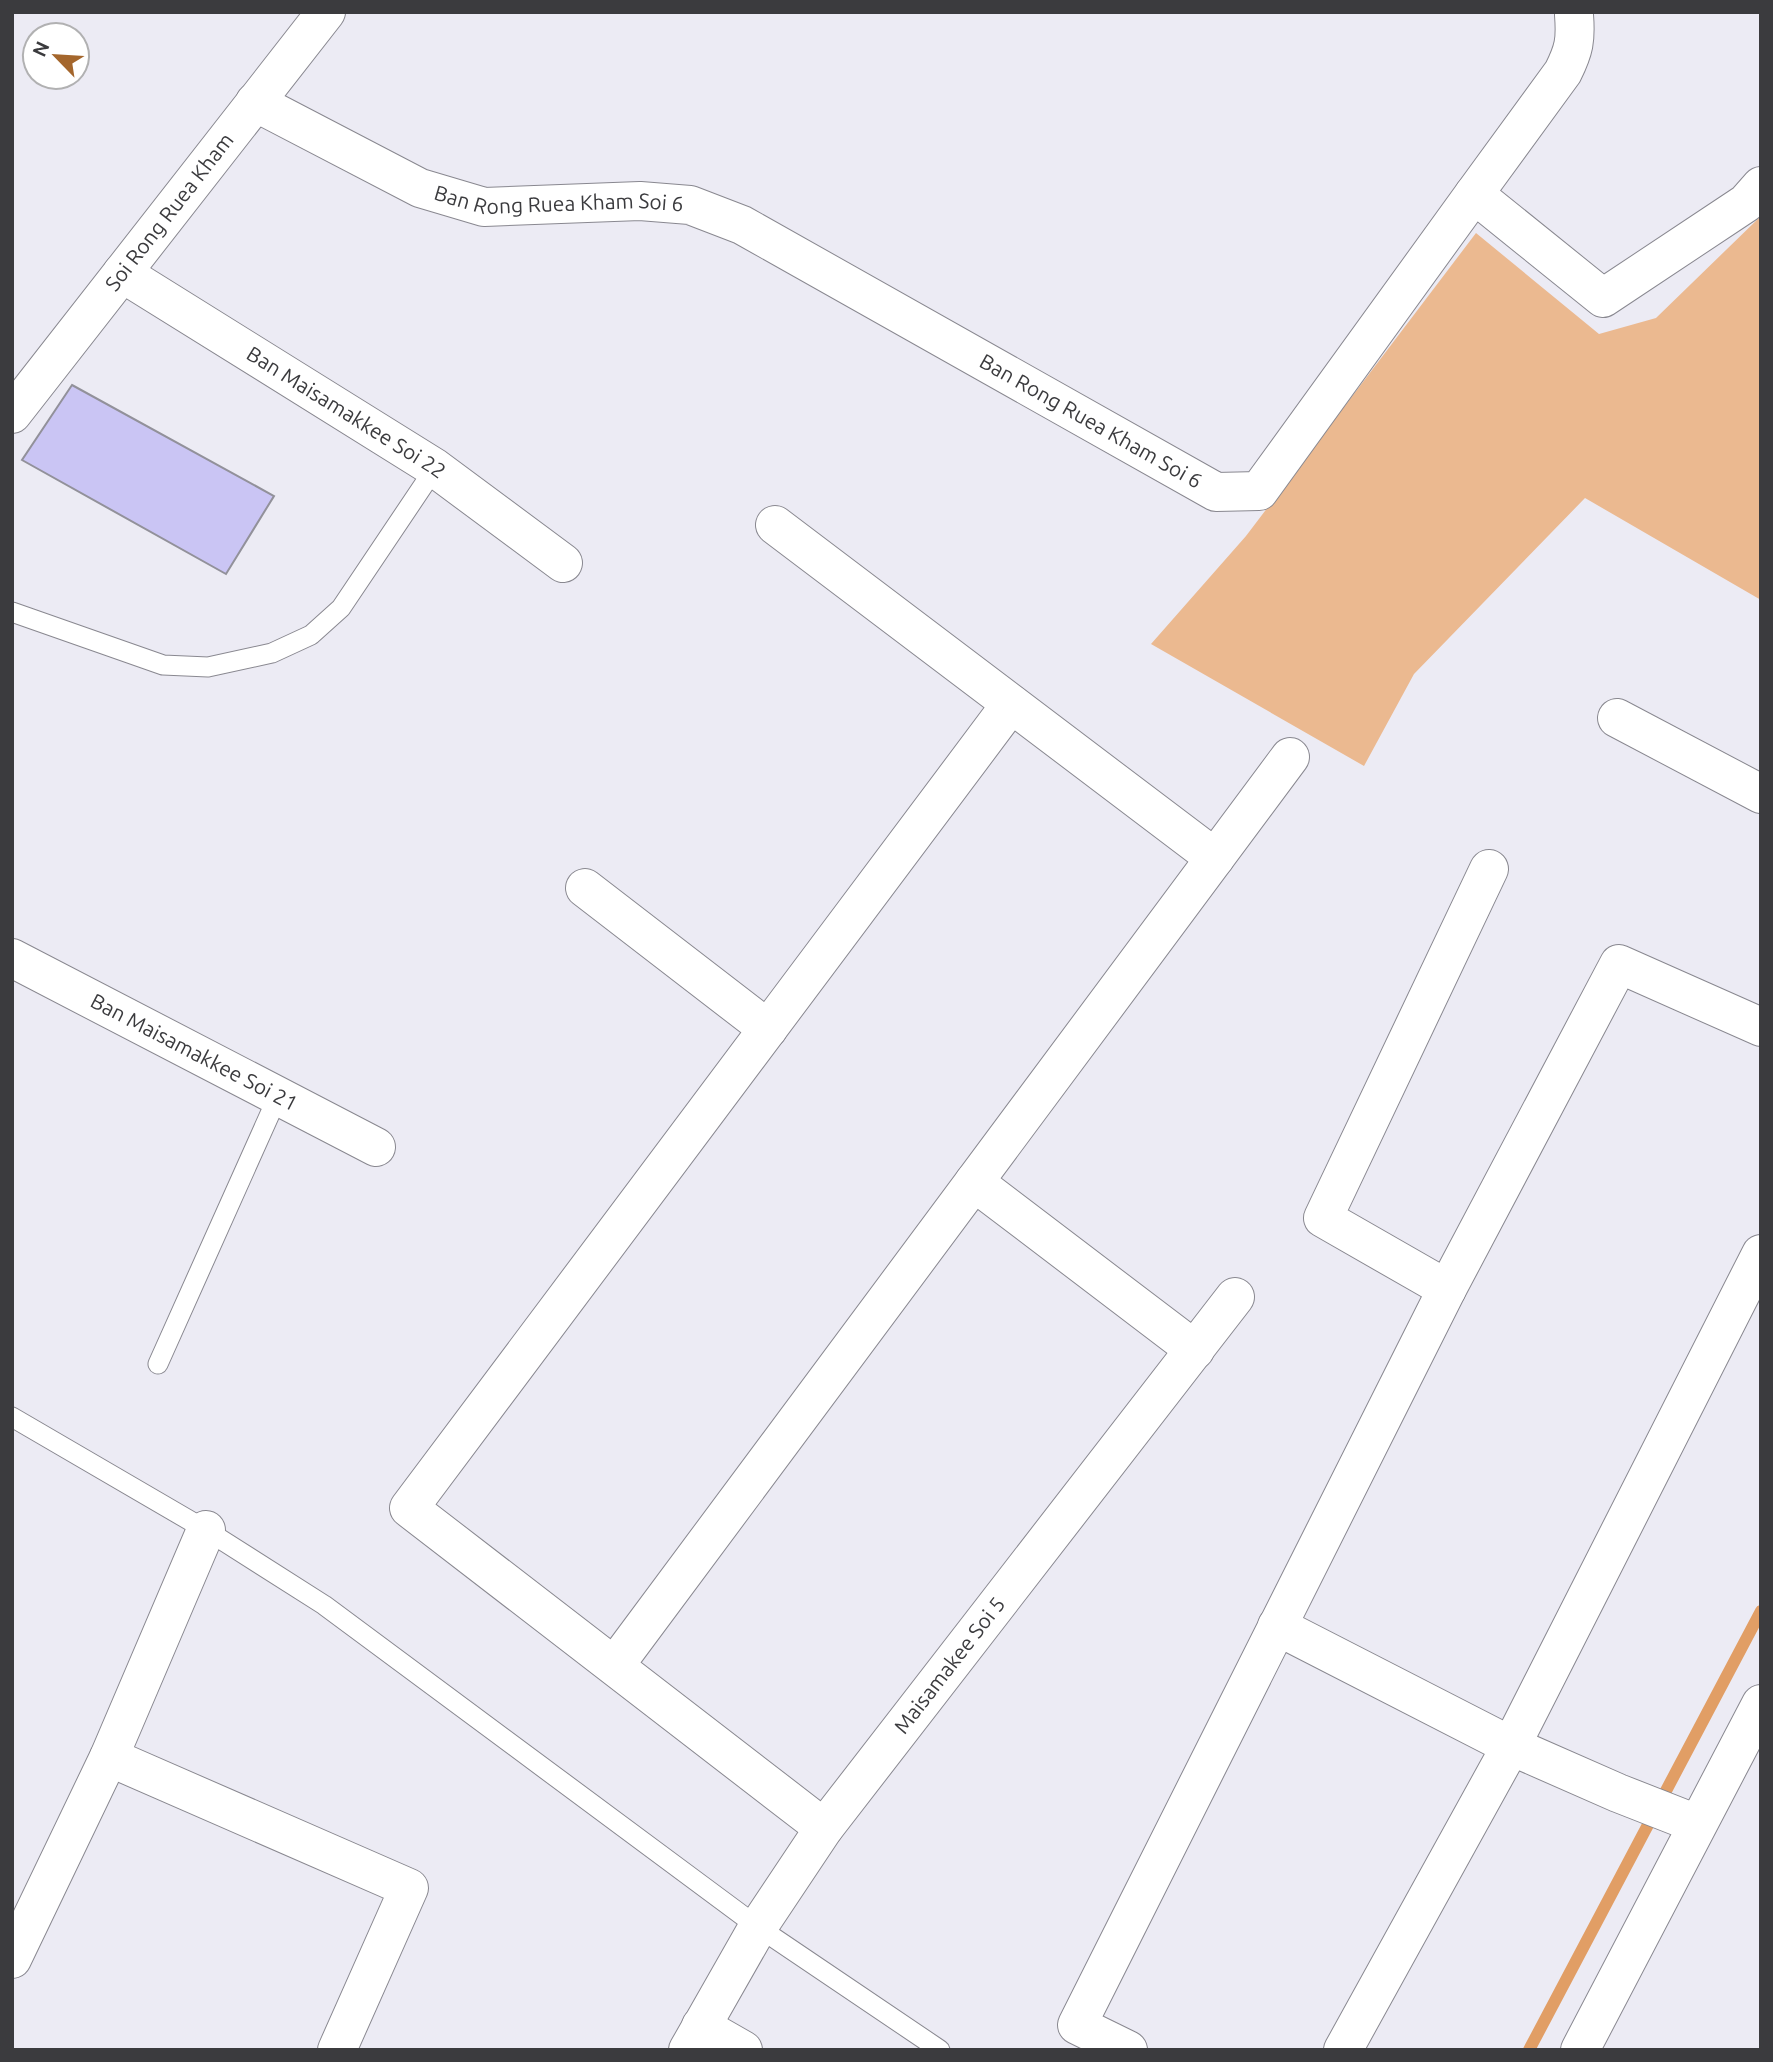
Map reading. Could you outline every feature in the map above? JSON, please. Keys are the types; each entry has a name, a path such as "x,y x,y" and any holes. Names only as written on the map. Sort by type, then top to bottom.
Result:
{"street":[{"name":"Soi Rong Ruea Kham","path":"12,414 326,12"},
{"path":"1574,15 1576,38 1563,72 1474,194 1603,298 1746,203 1761,186"},
{"name":"Ban Rong Ruea Kham Soi 6","path":"255,102 420,188 484,208 640,201 690,205 742,225 1216,492 1259,491 1474,194"},
{"name":"Ban Maisamakkee Soi 22","path":"122,273 435,468 563,563"},
{"path":"775,525 1215,858"},
{"path":"824,1828 409,1508 1011,704"},
{"path":"1617,718 1761,794"},
{"path":"615,1665 1290,757"},
{"path":"1447,1289 1323,1218 1489,869"},
{"path":"585,888 768,1028"},
{"name":"Ban Maisamakkee Soi 21","path":"12,958 376,1147"},
{"path":"1128,2050 1077,2025 1447,1289 1619,964 1761,1027"},
{"path":"974,1182 1195,1350"},
{"path":"1343,2050 1511,1746 1761,1254"},
{"name":"Maisamakee Soi 5","path":"694,2038 758,1927 824,1828 1235,1297"},
{"path":"12,1959 109,1757 206,1531"},
{"path":"1277,1626 1511,1746 1697,1824"},
{"path":"1580,2050 1761,1704"},
{"path":"109,1757 409,1888 337,2050"},
{"path":"694,2038 743,2050"}],"lane":[{"path":"12,612 163,665 208,667 272,653 311,635 341,608 368,572 435,468"},
{"path":"159,1364 278,1096"},
{"path":"12,1417 206,1531 324,1605 758,1927 940,2050"}],"shaded area":[{"path":"1761,216 1761,600 1585,498 1414,674 1364,766 1151,644 1246,536 1476,233 1599,334 1656,318"}],"building":[{"path":"72,385 274,496 226,574 22,460"}],"waterway":[{"path":"1529,2050 1761,1611"}]}
